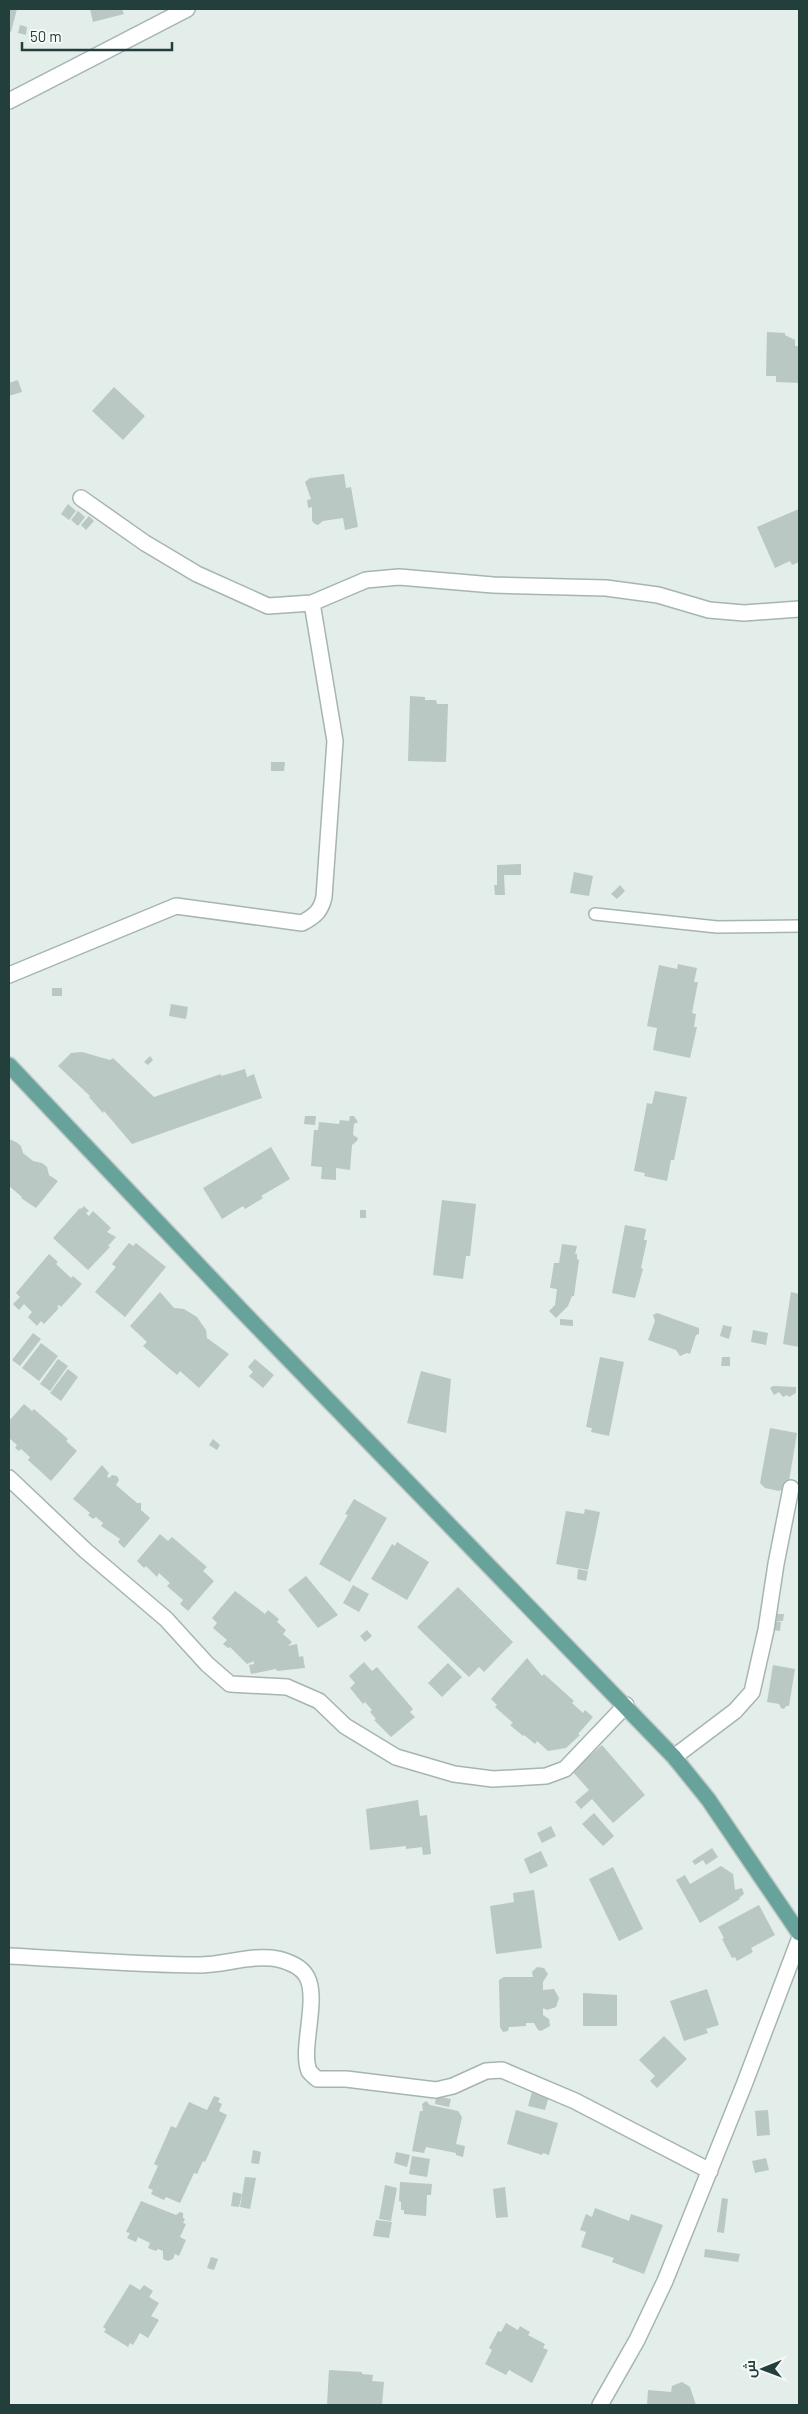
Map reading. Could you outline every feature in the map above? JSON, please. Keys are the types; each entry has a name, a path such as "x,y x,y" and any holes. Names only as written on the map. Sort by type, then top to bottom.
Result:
{"main road":[{"path":"9,1065 266,1336 626,1705 674,1757 708,1799 799,1932"}],"street":[{"path":"9,101 187,9"},
{"path":"81,498 145,543 197,574 268,606 312,603 366,580 399,577 493,585 606,588 658,595 718,610 744,612 799,609"},
{"path":"9,975 176,906 302,923 316,915 322,907 324,897 335,742 312,603"},
{"path":"9,1478 86,1551 166,1620 207,1664 230,1684 287,1687 319,1701 345,1726 396,1757 454,1774 493,1779 546,1776 565,1769 626,1705"},
{"path":"674,1757 735,1711 752,1692 766,1630 776,1564 791,1488"},
{"path":"600,2405 637,2340 665,2281 710,2171 799,1940"},
{"path":"9,1956 159,1965 202,1965 260,1958 285,1961 301,1969 307,1977 311,2003 308,2060 310,2072 317,2079 346,2079 436,2090 453,2086 486,2071 502,2070 575,2101 710,2171"}],"lane":[{"path":"595,914 718,927 799,926"}],"building":[{"path":"9,9 17,9 11,32 9,31"},
{"path":"90,9 122,9 124,14 93,22"},
{"path":"20,25 27,27 26,35 18,33"},
{"path":"767,332 785,333 785,335 795,340 795,346 799,346 799,383 776,382 776,376 766,376"},
{"path":"18,380 22,392 9,396 9,383"},
{"path":"114,387 145,416 123,440 92,411"},
{"path":"344,474 346,488 351,487 358,527 345,530 343,518 323,521 318,525 315,524 312,521 312,507 308,508 307,500 311,499 305,482 310,478"},
{"path":"68,504 76,511 69,520 61,514"},
{"path":"799,509 799,562 792,565 790,561 775,568 757,527"},
{"path":"78,511 85,517 78,526 71,520"},
{"path":"89,516 94,521 86,530 81,525"},
{"path":"410,696 425,697 425,700 436,700 437,704 448,704 446,762 408,761"},
{"path":"271,762 285,762 284,771 271,771"},
{"path":"521,864 521,875 504,875 505,895 495,895 494,885 497,885 497,865"},
{"path":"574,872 593,876 589,896 570,893"},
{"path":"620,885 625,891 617,899 611,894"},
{"path":"678,964 697,968 694,982 698,982 692,1013 696,1014 694,1027 697,1027 690,1058 653,1050 657,1028 647,1026 659,965 677,969"},
{"path":"52,988 62,988 62,996 52,996"},
{"path":"171,1004 188,1007 186,1019 169,1016"},
{"path":"82,1052 110,1060 113,1058 154,1097 221,1074 221,1076 245,1069 247,1077 254,1074 262,1098 132,1144 90,1096 58,1066 71,1053"},
{"path":"150,1056 153,1060 148,1065 144,1062"},
{"path":"655,1091 687,1097 674,1160 671,1160 667,1181 644,1176 645,1173 634,1171 647,1103 652,1104"},
{"path":"305,1116 316,1116 315,1125 304,1124"},
{"path":"350,1116 354,1116 358,1122 354,1124 353,1135 358,1138 352,1145 350,1170 336,1168 336,1180 321,1179 322,1167 311,1166 314,1130 318,1130 319,1122 339,1124 340,1120 349,1121"},
{"path":"9,1139 21,1146 23,1153 33,1161 42,1163 47,1167 49,1175 58,1181 36,1208 21,1198 9,1186"},
{"path":"271,1147 290,1179 261,1196 263,1198 245,1209 243,1206 222,1219 203,1188"},
{"path":"442,1200 476,1204 470,1256 466,1256 463,1279 433,1275"},
{"path":"84,1206 89,1211 86,1213 89,1216 93,1211 111,1228 107,1232 116,1237 108,1246 110,1247 88,1270 53,1238"},
{"path":"360,1210 366,1210 366,1218 360,1218"},
{"path":"625,1225 646,1229 644,1240 647,1240 641,1268 643,1269 635,1298 612,1293"},
{"path":"129,1243 133,1246 136,1243 166,1267 125,1317 95,1292 116,1267 112,1264"},
{"path":"562,1244 577,1246 575,1254 577,1254 577,1259 579,1260 574,1296 572,1296 568,1306 556,1318 549,1311 555,1305 557,1289 550,1288 554,1263 559,1263"},
{"path":"49,1254 58,1262 56,1264 71,1278 73,1276 82,1284 61,1307 59,1305 57,1307 59,1308 44,1324 41,1321 37,1326 28,1317 32,1312 24,1304 19,1310 13,1304 20,1297 16,1293"},
{"path":"160,1292 174,1308 184,1309 197,1317 206,1330 207,1338 229,1354 199,1388 180,1371 177,1375 143,1346 147,1342 130,1326"},
{"path":"791,1292 799,1294 799,1347 783,1344"},
{"path":"657,1313 699,1328 699,1334 696,1335 690,1354 687,1353 680,1356 676,1350 648,1340 655,1321 653,1315"},
{"path":"560,1319 573,1320 573,1326 560,1325"},
{"path":"723,1325 732,1327 729,1339 720,1336"},
{"path":"753,1330 768,1333 766,1345 751,1342"},
{"path":"33,1333 41,1339 20,1366 12,1360"},
{"path":"41,1343 58,1356 39,1381 22,1368"},
{"path":"600,1357 624,1362 609,1436 591,1432 592,1428 586,1427"},
{"path":"722,1357 730,1357 730,1366 721,1366"},
{"path":"58,1359 68,1366 50,1391 40,1384"},
{"path":"255,1359 274,1375 263,1388 249,1376 253,1372 248,1367"},
{"path":"68,1369 78,1377 61,1401 50,1393"},
{"path":"421,1371 451,1379 446,1433 407,1423"},
{"path":"773,1386 796,1387 796,1393 789,1397 787,1395 783,1397 779,1392 774,1395 770,1388"},
{"path":"24,1404 32,1411 34,1409 68,1439 66,1441 77,1451 51,1481 28,1460 30,1457 21,1449 19,1451 15,1448 17,1445 9,1438 9,1421"},
{"path":"770,1428 797,1433 788,1487 779,1491 765,1488 760,1483"},
{"path":"213,1439 220,1445 217,1450 209,1445"},
{"path":"102,1465 109,1473 107,1476 109,1478 112,1475 117,1476 119,1480 116,1485 137,1503 141,1503 141,1510 150,1518 124,1548 118,1542 120,1539 101,1526 103,1523 96,1517 93,1519 88,1515 90,1513 73,1499"},
{"path":"354,1499 387,1518 350,1582 319,1564 348,1515 345,1514"},
{"path":"585,1509 600,1512 588,1570 556,1564 566,1511 584,1514"},
{"path":"160,1534 168,1541 172,1537 207,1567 203,1571 214,1581 188,1611 180,1604 183,1600 167,1586 170,1583 159,1573 157,1577 146,1566 144,1568 137,1561"},
{"path":"397,1542 429,1562 407,1600 371,1579 392,1544 395,1546"},
{"path":"578,1569 588,1571 586,1581 577,1579"},
{"path":"306,1576 338,1615 318,1628 288,1590"},
{"path":"353,1585 369,1594 359,1612 343,1603"},
{"path":"458,1587 513,1642 484,1672 479,1667 469,1677 417,1627"},
{"path":"235,1591 265,1614 268,1610 279,1619 277,1622 286,1630 283,1634 292,1642 288,1646 297,1644 299,1657 303,1656 305,1668 277,1671 276,1669 251,1674 249,1665 254,1664 254,1661 247,1664 230,1647 228,1648 223,1644 227,1640 213,1628 217,1623 212,1618"},
{"path":"777,1614 784,1614 783,1621 776,1621"},
{"path":"774,1621 781,1622 780,1631 773,1630"},
{"path":"367,1630 372,1636 365,1642 360,1636"},
{"path":"527,1658 542,1676 544,1674 574,1701 572,1703 583,1713 585,1710 593,1717 578,1734 580,1735 566,1748 548,1751 537,1741 535,1744 510,1725 513,1723 495,1707 497,1705 491,1699"},
{"path":"364,1662 372,1671 377,1667 413,1709 410,1712 415,1717 391,1737 374,1720 376,1719 370,1712 372,1710 365,1702 363,1704 350,1688 355,1683 349,1676"},
{"path":"448,1663 462,1677 442,1697 428,1683"},
{"path":"773,1665 795,1669 789,1706 786,1706 784,1709 779,1704 767,1702"},
{"path":"602,1745 645,1795 613,1823 592,1799 581,1809 575,1802 589,1790 572,1771"},
{"path":"418,1800 420,1816 427,1815 431,1854 423,1855 422,1847 406,1849 406,1846 370,1850 366,1809"},
{"path":"594,1813 614,1836 603,1846 582,1824"},
{"path":"551,1826 556,1836 542,1843 537,1833"},
{"path":"712,1848 718,1857 706,1865 703,1860 695,1865 692,1861"},
{"path":"541,1851 548,1866 530,1874 524,1859"},
{"path":"721,1866 733,1874 735,1890 742,1888 744,1894 740,1899 700,1923 676,1880 685,1875 690,1884"},
{"path":"613,1867 643,1929 619,1941 589,1879"},
{"path":"534,1890 542,1948 496,1954 490,1906 514,1902 513,1893"},
{"path":"759,1905 775,1935 751,1948 753,1952 737,1961 735,1957 732,1958 718,1927"},
{"path":"537,1967 544,1968 548,1974 543,1982 543,1990 554,1989 559,1998 556,2007 547,2010 543,2008 543,2015 549,2019 550,2026 541,2031 538,2030 534,2023 526,2023 526,2026 509,2027 508,2031 503,2032 500,2027 499,1980 504,1977 533,1977 532,1972"},
{"path":"707,1989 719,2025 706,2029 708,2033 684,2041 670,2001"},
{"path":"583,1993 617,1995 617,2026 583,2026"},
{"path":"664,2036 687,2059 657,2088 650,2081 655,2076 639,2060"},
{"path":"532,2092 549,2096 545,2110 528,2106"},
{"path":"214,2096 220,2098 218,2102 222,2104 219,2111 227,2115 205,2162 203,2161 197,2174 194,2173 180,2203 166,2197 164,2200 151,2194 153,2190 148,2188 158,2166 154,2164 171,2126 176,2128 189,2102 207,2110"},
{"path":"436,2096 451,2099 449,2107 435,2104"},
{"path":"426,2101 430,2105 458,2111 462,2117 456,2144 465,2146 463,2157 456,2155 456,2153 426,2147 424,2153 412,2151 420,2111 423,2111 422,2104"},
{"path":"516,2110 558,2123 549,2155 543,2153 542,2155 507,2144"},
{"path":"768,2110 770,2135 757,2136 755,2111"},
{"path":"253,2150 261,2152 259,2164 251,2163"},
{"path":"396,2152 410,2155 407,2167 394,2163"},
{"path":"412,2156 430,2159 427,2177 409,2174"},
{"path":"766,2158 769,2170 755,2173 752,2161"},
{"path":"245,2177 256,2178 250,2209 240,2207"},
{"path":"400,2182 432,2184 431,2195 427,2195 426,2216 404,2214 404,2210 401,2210 401,2202 399,2201"},
{"path":"385,2185 397,2188 391,2221 379,2219"},
{"path":"505,2187 508,2217 496,2218 493,2189"},
{"path":"233,2192 242,2194 239,2207 231,2206"},
{"path":"722,2198 728,2199 724,2233 717,2232"},
{"path":"141,2201 176,2215 180,2212 183,2213 183,2218 185,2219 183,2223 186,2224 180,2237 186,2240 179,2256 175,2254 173,2259 168,2261 163,2259 163,2251 148,2248 150,2243 138,2237 136,2242 127,2238 130,2233 126,2232"},
{"path":"595,2208 629,2221 631,2214 663,2225 644,2274 612,2262 614,2258 581,2247 586,2232 580,2230 586,2214 592,2217"},
{"path":"376,2220 392,2222 389,2238 373,2236"},
{"path":"705,2249 740,2254 738,2262 704,2257"},
{"path":"211,2257 218,2259 214,2270 207,2268"},
{"path":"130,2284 140,2290 144,2285 153,2291 149,2297 159,2303 151,2316 159,2320 148,2338 140,2333 133,2345 130,2343 128,2347 104,2332 106,2329 103,2327"},
{"path":"506,2323 518,2330 520,2326 530,2332 528,2335 545,2344 543,2348 548,2350 532,2383 509,2370 506,2375 485,2364 492,2350 489,2348 498,2331 501,2332"},
{"path":"329,2370 362,2372 362,2374 373,2375 372,2381 384,2382 382,2405 327,2405"},
{"path":"682,2382 690,2387 696,2405 647,2405 648,2390 671,2392 672,2386"}]}
